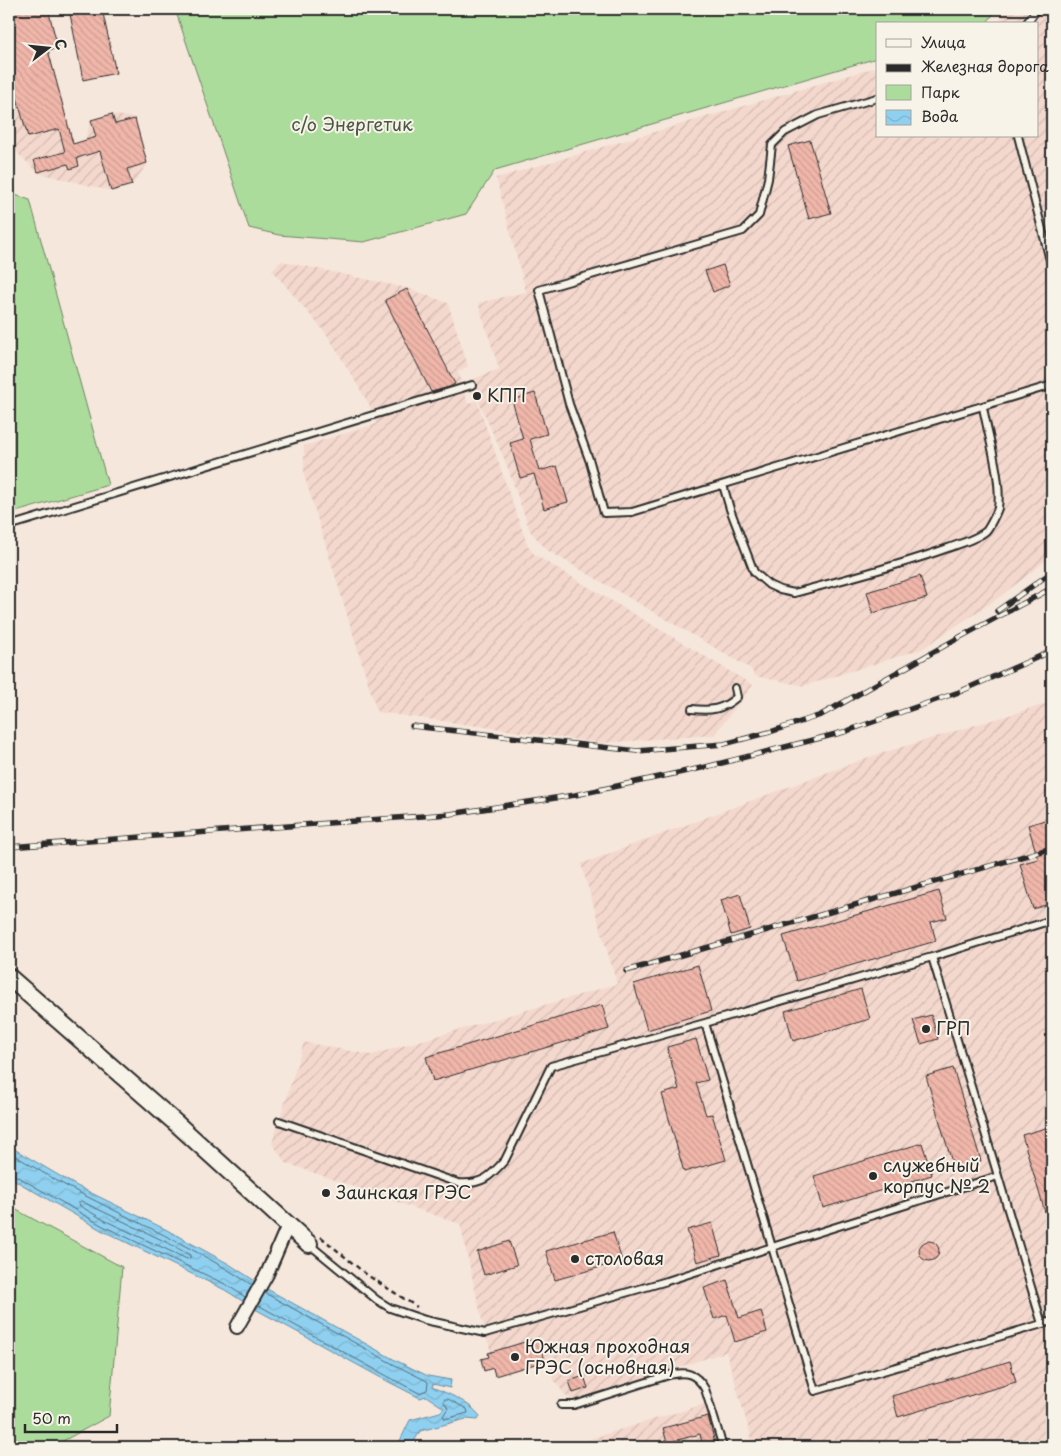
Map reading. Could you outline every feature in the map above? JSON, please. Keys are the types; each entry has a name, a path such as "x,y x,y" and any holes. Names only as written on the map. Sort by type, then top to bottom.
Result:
{"street":[{"path":"9,976 177,1124 309,1244"},
{"path":"237,1327 267,1274 288,1225"}],"lane":[{"path":"1027,22 1037,9"},
{"path":"876,98 818,114 785,132 772,145 768,179 759,215 743,231 539,290 569,404 590,462 604,513 632,512 1052,385"},
{"path":"1019,138 1052,268"},
{"path":"9,526 472,384"},
{"path":"723,485 754,572 769,585 794,593 878,570 931,554 987,531 998,510 998,487 983,407"},
{"path":"692,708 718,709 737,697 734,688"},
{"path":"279,1121 458,1183 470,1184 482,1181 495,1172 506,1160 551,1066 705,1024 1052,920"},
{"path":"932,957 1042,1324"},
{"path":"705,1024 815,1391 1052,1321"},
{"path":"309,1244 377,1300 390,1308 425,1320 485,1333 667,1280 998,1176"},
{"path":"561,1405 574,1405 669,1375 687,1374 700,1380 705,1389 723,1447"}],"shaded area":[{"path":"9,9 48,9 59,48 49,51 74,143 85,140 91,120 112,114 135,118 148,163 132,185 110,191 38,173 9,145"},
{"path":"1007,9 1052,9 1052,556 1001,596 922,649 804,686 755,676 751,669 547,550 530,531 506,463 478,400 475,401 470,380 499,369 478,303 526,292 496,178 876,67 876,138 1038,138 1038,22 998,22"},
{"path":"281,261 407,288 448,303 468,366 458,372 468,404 477,401 527,544 534,554 753,685 714,735 600,743 377,712 304,475 304,446 376,424 370,406 328,336 272,270"},
{"name":"Заинская ГРЭС","path":"1052,702 1052,1447 754,1447 726,1352 573,1401 565,1395 554,1380 545,1362 495,1376 493,1368 484,1371 481,1359 489,1356 488,1353 491,1352 460,1224 286,1163 272,1143 304,1042 371,1055 617,984 581,864 869,757"},
{"path":"707,1403 721,1447 564,1447"}],"green space":[{"name":"с/о Энергетик","path":"175,9 997,9 987,22 876,22 876,58 495,170 466,214 364,242 279,235 249,228"},
{"path":"9,193 30,200 108,485 9,514"},
{"path":"9,1206 122,1267 109,1416 52,1447 9,1447"}],"water":[{"path":"9,1146 75,1185 167,1230 229,1264 269,1290 395,1360 428,1376 451,1380 450,1388 433,1384 432,1387 458,1398 470,1406 480,1416 478,1420 466,1419 420,1431 411,1447 384,1447 398,1445 410,1420 440,1412 444,1408 426,1396 420,1398 385,1380 255,1309 225,1290 101,1230 9,1177"}],"building":[{"path":"9,9 48,9 58,48 48,50 73,144 96,137 91,120 112,114 115,124 135,119 147,163 127,169 132,185 111,191 100,151 77,158 79,166 70,169 68,164 38,172 34,160 65,152 59,129 28,137 9,70"},
{"path":"69,9 102,9 116,73 83,80"},
{"path":"810,140 831,213 809,219 788,146"},
{"path":"723,265 730,285 713,292 705,271"},
{"path":"407,289 455,384 449,387 431,392 385,300"},
{"path":"535,393 547,434 530,439 539,471 557,466 568,502 544,509 534,474 520,478 510,443 523,439 512,400"},
{"path":"920,576 927,598 873,613 867,592"},
{"path":"1052,818 1052,903 1033,909 1020,864 1038,859 1028,825"},
{"path":"939,891 947,918 931,922 936,941 797,981 783,936"},
{"path":"740,894 750,929 731,935 721,900"},
{"path":"698,965 711,1011 647,1030 634,984"},
{"path":"861,989 870,1019 793,1041 785,1011"},
{"path":"602,1005 609,1029 433,1081 426,1057"},
{"name":"ГРП","path":"931,1015 938,1039 921,1044 913,1020"},
{"path":"696,1039 708,1080 696,1083 706,1115 712,1114 726,1160 684,1172 662,1094 679,1089 667,1047"},
{"path":"953,1068 981,1161 954,1169 926,1076"},
{"path":"1052,1126 1052,1229 1050,1229 1022,1135"},
{"name":"служебный корпус № 2","path":"922,1143 932,1175 823,1208 814,1176"},
{"path":"712,1223 721,1255 697,1262 687,1230"},
{"name":"столовая","path":"613,1232 622,1261 555,1280 546,1251"},
{"path":"509,1241 517,1265 484,1275 477,1252"},
{"path":"929,1241 936,1244 939,1251 936,1258 929,1261 922,1258 919,1251 922,1244"},
{"path":"727,1280 739,1318 761,1311 767,1332 735,1342 727,1315 714,1319 704,1288"},
{"name":"Южная проходная ГРЭС (основная)","path":"538,1338 545,1361 495,1376 493,1368 484,1371 481,1359 489,1357 488,1353"},
{"path":"1010,1361 1016,1382 898,1417 892,1396"},
{"path":"584,1376 588,1388 573,1393 569,1381"},
{"path":"708,1416 716,1447 703,1447 700,1434 667,1443 663,1428"}],"railway":[{"path":"997,611 1052,572"},
{"path":"412,726 637,751 724,744 770,732 821,715 1052,588"},
{"path":"9,847 450,814 575,795 706,767 844,732 959,692 1052,651"},
{"path":"626,971 1052,848"}],"place":[{"name":"КПП","path":"477,396"},
{"name":"ГРП","path":"926,1029"},
{"name":"служебный корпус № 2","path":"873,1176"},
{"name":"Заинская ГРЭС","path":"326,1193"},
{"name":"столовая","path":"575,1259"},
{"name":"Южная проходная ГРЭС (основная)","path":"515,1357"}]}
